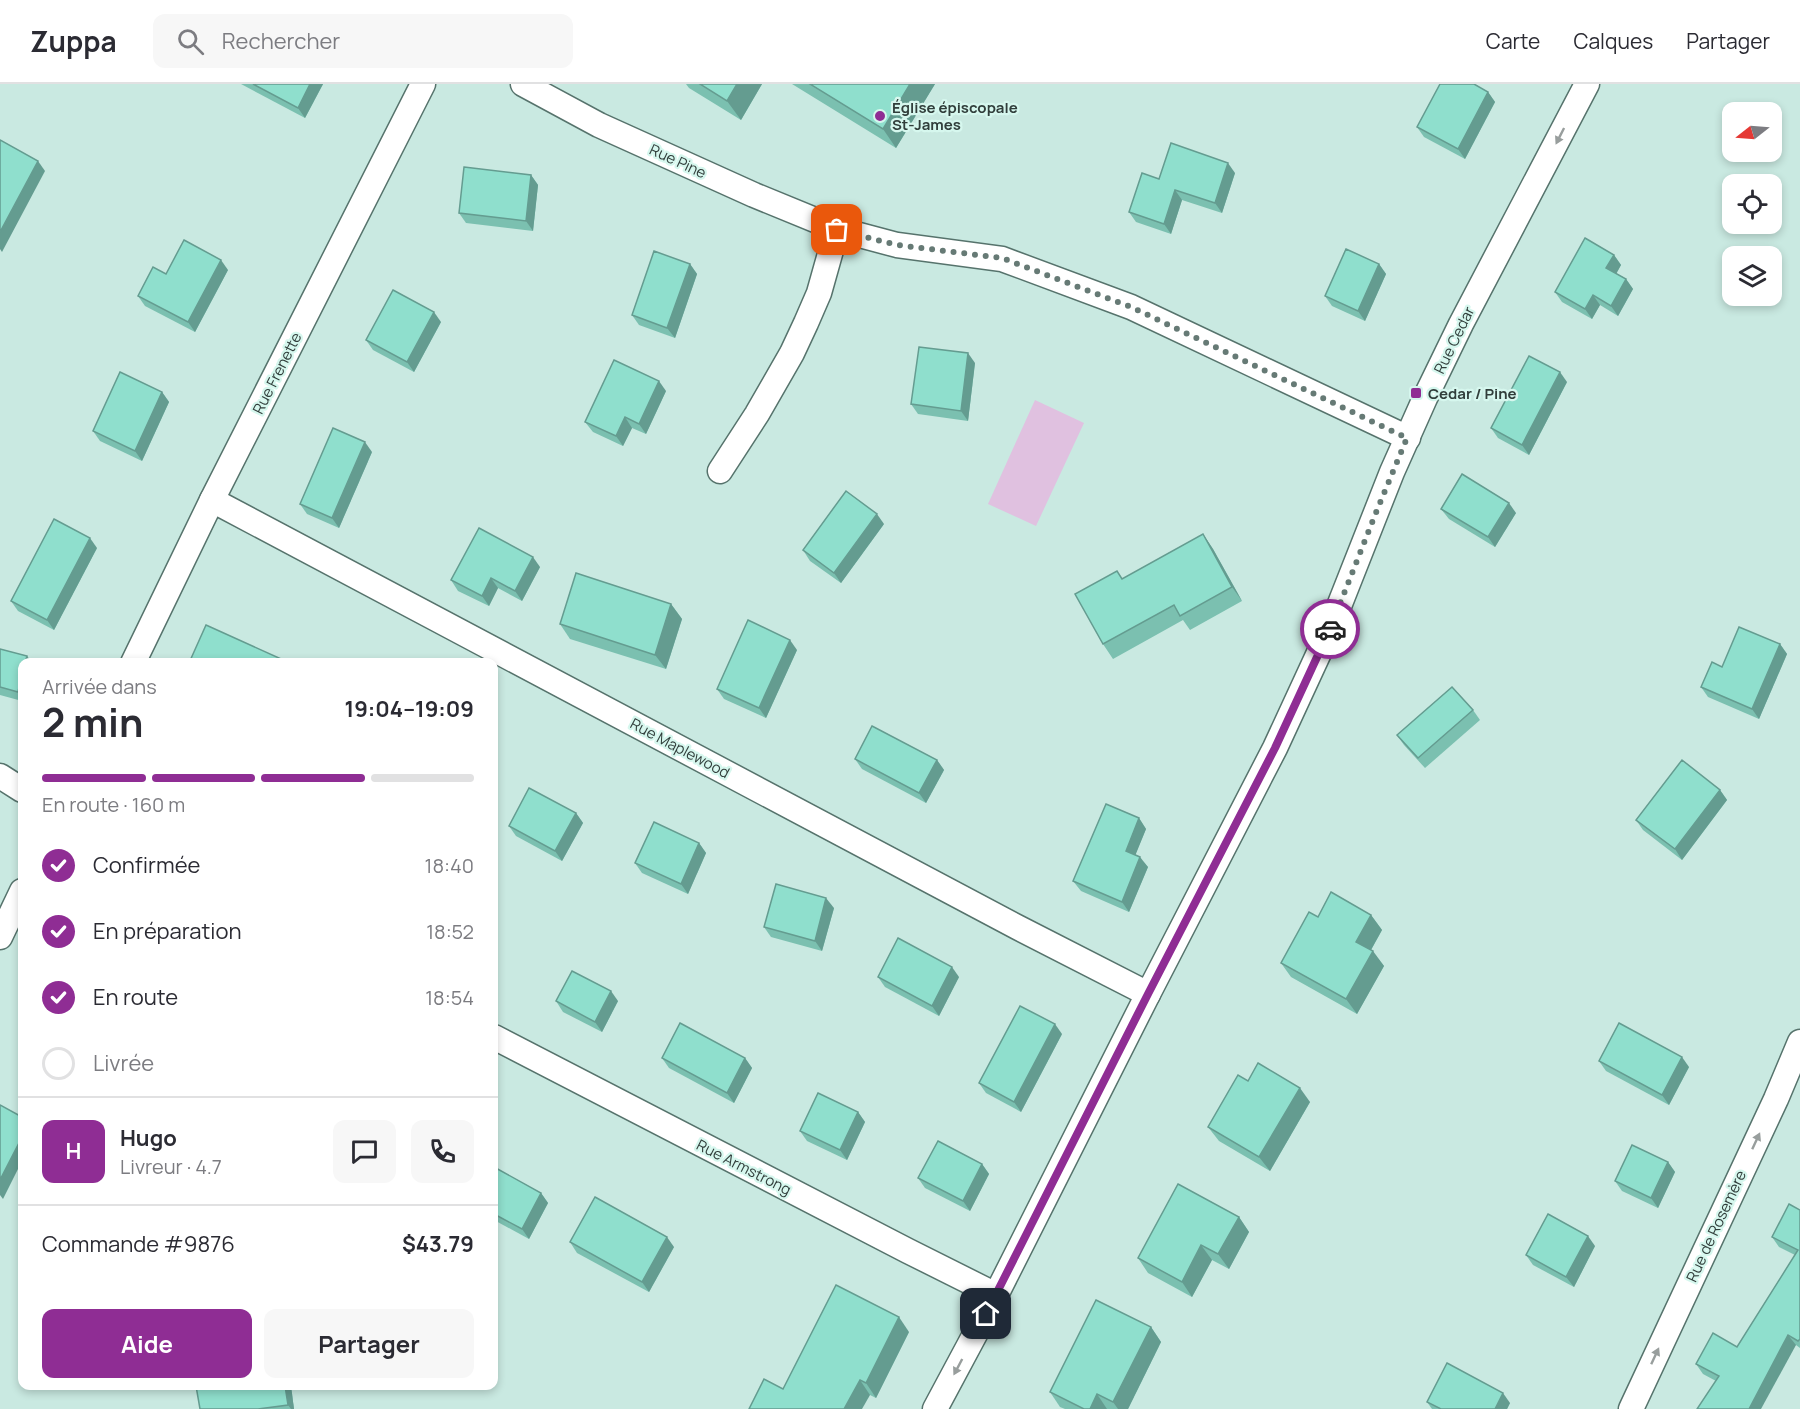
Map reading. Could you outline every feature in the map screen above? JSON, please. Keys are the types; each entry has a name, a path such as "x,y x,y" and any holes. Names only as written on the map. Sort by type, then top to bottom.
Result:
{"street":[{"name":"Rue Frenette","path":"135,658 212,500 423,84"},
{"name":"Rue Pine","path":"523,84 610,129 837,230 897,245 1002,258 1131,307 1407,438"},
{"name":"Rue Cedar","path":"935,1409 996,1295 1301,695 1407,438 1461,324 1587,84"},
{"path":"720,471 757,414 792,353 819,293 837,230"},
{"name":"Rue Maplewood","path":"212,500 1148,994"},
{"path":"0,776 18,787"},
{"path":"0,938 18,900"},
{"name":"Rue Armstrong","path":"498,1039 996,1295"},
{"name":"Rue de Rosemère","path":"1630,1409 1776,1099 1800,1042"}],"shaded area":[{"path":"1035,400 1084,423 1036,526 988,504"}],"building":[{"path":"253,84 310,84 298,108"},
{"path":"700,84 737,84 727,101"},
{"path":"810,84 910,84 883,129"},
{"path":"1440,84 1474,84 1488,92 1458,149 1417,127"},
{"path":"0,140 38,161 0,232"},
{"path":"1171,143 1228,163 1215,203 1175,190 1164,224 1129,212 1142,173 1159,179"},
{"path":"464,167 531,175 526,221 459,213"},
{"path":"1585,238 1614,255 1606,268 1626,279 1611,306 1593,295 1585,309 1555,292"},
{"path":"184,240 221,260 188,322 138,296 153,267 166,274"},
{"path":"1346,249 1379,264 1358,311 1325,296"},
{"path":"654,251 690,264 667,328 632,315"},
{"path":"393,290 434,312 407,362 366,340"},
{"path":"919,347 968,353 961,411 911,404"},
{"path":"1529,356 1560,372 1522,445 1491,428"},
{"path":"614,360 659,381 639,424 625,417 616,436 585,422"},
{"path":"120,372 162,392 135,451 93,431"},
{"path":"333,428 365,442 332,518 300,504"},
{"path":"1462,474 1509,503 1488,537 1441,509"},
{"path":"846,491 877,514 834,573 803,550"},
{"path":"54,519 90,538 47,620 11,601"},
{"path":"479,528 533,557 515,591 491,578 482,596 451,580"},
{"path":"1203,534 1232,587 1180,616 1174,605 1103,644 1075,594 1117,571 1122,579"},
{"path":"576,573 671,604 655,655 560,624"},
{"path":"748,620 790,640 759,708 717,689"},
{"path":"206,625 279,658 191,658"},
{"path":"1739,627 1780,644 1752,709 1701,687 1712,662 1722,667"},
{"path":"0,649 27,656 26,658 18,658 18,692 0,687"},
{"path":"1452,687 1473,710 1418,758 1397,735"},
{"path":"872,726 937,760 919,793 855,759"},
{"path":"1682,760 1720,790 1675,849 1636,820"},
{"path":"529,788 576,813 555,851 509,826"},
{"path":"1106,804 1139,818 1126,851 1140,857 1122,902 1073,881"},
{"path":"654,822 699,843 681,884 635,863"},
{"path":"776,884 826,898 815,941 764,927"},
{"path":"1331,892 1371,915 1356,942 1373,951 1346,999 1281,963 1309,912 1318,917"},
{"path":"898,938 952,967 932,1006 878,977"},
{"path":"572,971 611,991 595,1022 556,1001"},
{"path":"1020,1006 1055,1024 1014,1102 979,1083"},
{"path":"680,1023 745,1058 727,1093 662,1058"},
{"path":"1619,1023 1682,1057 1662,1095 1599,1061"},
{"path":"1258,1063 1300,1088 1259,1157 1208,1127 1238,1075 1248,1081"},
{"path":"818,1093 858,1112 840,1150 800,1131"},
{"path":"0,1105 18,1115 18,1145 0,1180"},
{"path":"938,1141 982,1164 963,1201 918,1178"},
{"path":"1632,1145 1668,1162 1651,1198 1615,1181"},
{"path":"498,1169 541,1193 522,1229 498,1216"},
{"path":"1178,1184 1239,1217 1218,1254 1201,1245 1182,1282 1138,1258"},
{"path":"595,1197 667,1237 642,1282 570,1242"},
{"path":"1789,1204 1800,1210 1800,1339 1798,1341 1788,1335 1749,1409 1697,1409 1719,1376 1696,1364 1713,1333 1737,1347 1798,1250 1772,1237"},
{"path":"1548,1214 1588,1236 1566,1277 1526,1255"},
{"path":"836,1285 899,1317 866,1383 860,1380 844,1409 749,1409 764,1379 783,1389"},
{"path":"1096,1300 1151,1327 1113,1402 1097,1394 1090,1409 1084,1409 1050,1392"},
{"path":"1447,1363 1503,1393 1495,1409 1441,1409 1427,1402"},
{"path":"197,1390 286,1390 288,1405 258,1409 200,1409"}],"way so far":[{"path":"837,230 897,245 1002,258 1131,307 1407,438 1330,629"}],"place":[{"name":"Église épiscopale St-James","path":"880,116"},
{"name":"Cedar / Pine","path":"1416,393"}],"route":[{"path":"986,1314 1275,748 1330,629"}]}
